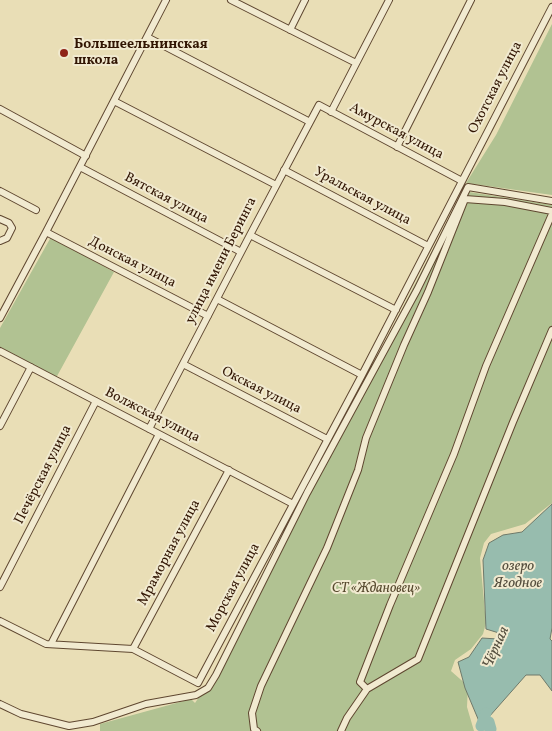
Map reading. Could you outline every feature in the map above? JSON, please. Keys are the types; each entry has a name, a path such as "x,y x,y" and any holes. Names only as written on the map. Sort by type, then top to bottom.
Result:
{"street":[{"path":"0,318 80,168 166,0"},
{"path":"231,0 356,63"},
{"path":"290,30 305,0"},
{"path":"331,112 389,0"},
{"path":"397,147 471,0"},
{"name":"Охотская улица","path":"362,375 552,7"},
{"path":"147,37 310,122"},
{"path":"114,101 276,185"},
{"name":"Амурская улица","path":"319,105 462,181"},
{"name":"улица имени Беринга","path":"150,429 250,234 319,105"},
{"path":"0,109 86,156"},
{"name":"Вятская улица","path":"80,168 241,252"},
{"name":"Уральская улица","path":"284,170 428,246"},
{"path":"0,704 21,714 68,726 93,722 146,704 196,695 208,688 307,493 417,290 468,187 552,201"},
{"path":"0,190 36,210"},
{"path":"257,731 254,729 252,712 261,686 327,548 358,470 366,438 465,199 505,202 552,212 486,366 454,454 373,648 360,682 367,689"},
{"path":"0,219 9,223 12,228 7,238 0,241"},
{"name":"Донская улица","path":"46,232 208,316"},
{"path":"250,234 396,310"},
{"path":"217,299 362,375"},
{"path":"341,731 367,689 418,659 552,330"},
{"name":"Волжская улица","path":"0,351 293,504"},
{"name":"Окская улица","path":"183,364 328,439"},
{"path":"0,426 31,367"},
{"name":"Морская улица","path":"134,649 198,683 362,375"},
{"name":"Печёрская улица","path":"0,587 96,401"},
{"path":"51,644 159,434"},
{"name":"Мраморная улица","path":"134,649 229,470"},
{"path":"0,621 46,644 134,649"}],"green space":[{"path":"552,24 552,195 466,183 496,135"},
{"name":"СТ «Ждановец»","path":"463,191 552,205 552,503 525,524 491,534 484,543 480,558 486,623 483,634 471,649 455,660 451,671 468,686 467,707 474,731 100,731 100,724 191,699 195,703 205,688"},
{"path":"51,237 114,272 56,378 0,347 0,328"}],"water":[{"name":"озеро Ягодное","path":"552,504 552,628 550,639 552,641 552,691 540,675 526,675 481,726 465,688 458,662 469,657 482,638 498,639 499,633 486,629 483,560 489,543 503,535 522,532"}],"waterway":[{"name":"Чёрная","path":"486,713 481,726 489,722 490,731"}],"place":[{"name":"Большеельнинская школа","path":"64,53"}]}
